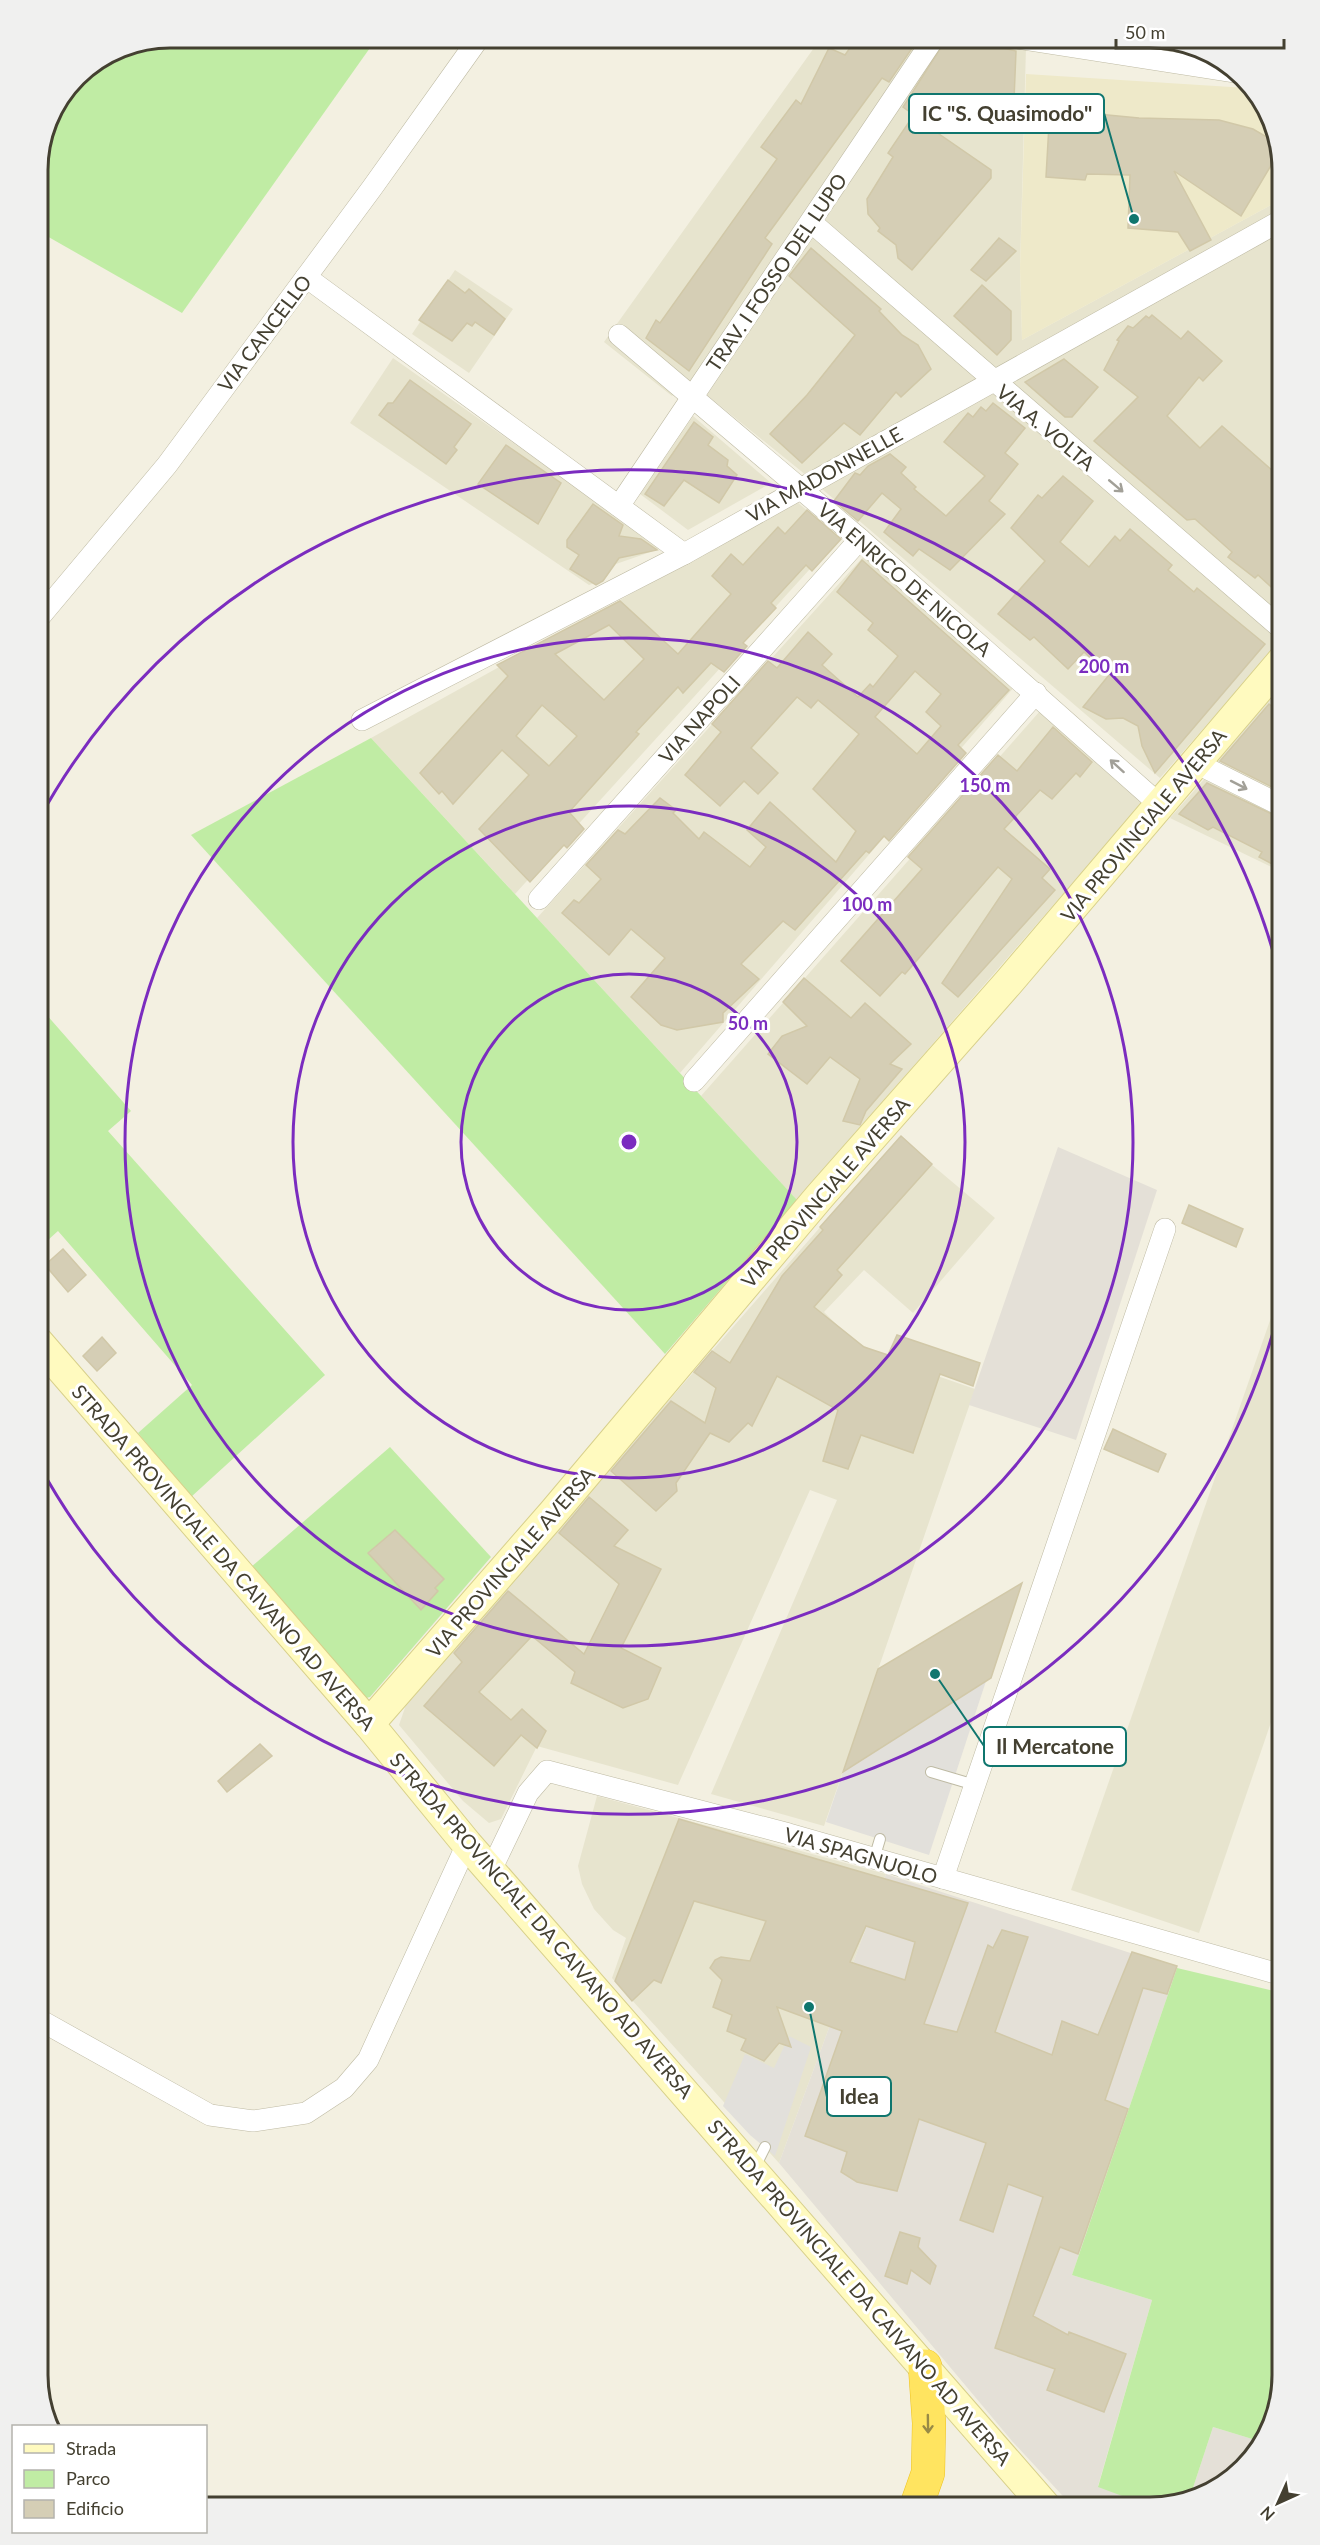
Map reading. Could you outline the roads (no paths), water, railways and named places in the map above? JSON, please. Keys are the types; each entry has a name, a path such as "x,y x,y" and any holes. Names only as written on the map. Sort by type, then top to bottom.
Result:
{"highway":[{"path":"919,2497 928,2472 929,2423 925,2366"}],"main road":[{"name":"VIA PROVINCIALE AVERSA","path":"369,1724 553,1513 820,1196 1008,983 1272,673"},
{"name":"STRADA PROVINCIALE DA CAIVANO AD AVERSA","path":"48,1354 369,1724 467,1844 759,2158 925,2366 1037,2497"}],"street":[{"name":"VIA CANCELLO","path":"48,607 167,465 472,48"},
{"name":"TRAV. I FOSSO DEL LUPO","path":"619,506 692,394 927,48"},
{"path":"1081,48 1219,70"},
{"name":"VIA A. VOLTA","path":"811,222 991,380 1272,620"},
{"name":"VIA MADONNELLE","path":"362,720 684,554 991,380 1272,225"},
{"path":"306,277 684,554"},
{"name":"VIA ENRICO DE NICOLA","path":"619,335 692,394 860,539 1160,805"},
{"name":"VIA NAPOLI","path":"539,898 860,539"},
{"path":"694,1081 1036,693"},
{"path":"1196,763 1272,801"},
{"path":"943,1878 1165,1229"},
{"name":"VIA SPAGNUOLO","path":"491,1869 528,1793 548,1771 877,1849 943,1878 1272,1972"},
{"path":"48,2025 210,2115 253,2121 306,2113 344,2088 368,2060 467,1844"}],"lane":[{"path":"930,1772 975,1785"}],"place":[{"name":"IC \"S. Quasimodo\"","path":"1134,219"},
{"name":"Il Mercatone","path":"935,1674"},
{"name":"Idea","path":"809,2007"}]}
